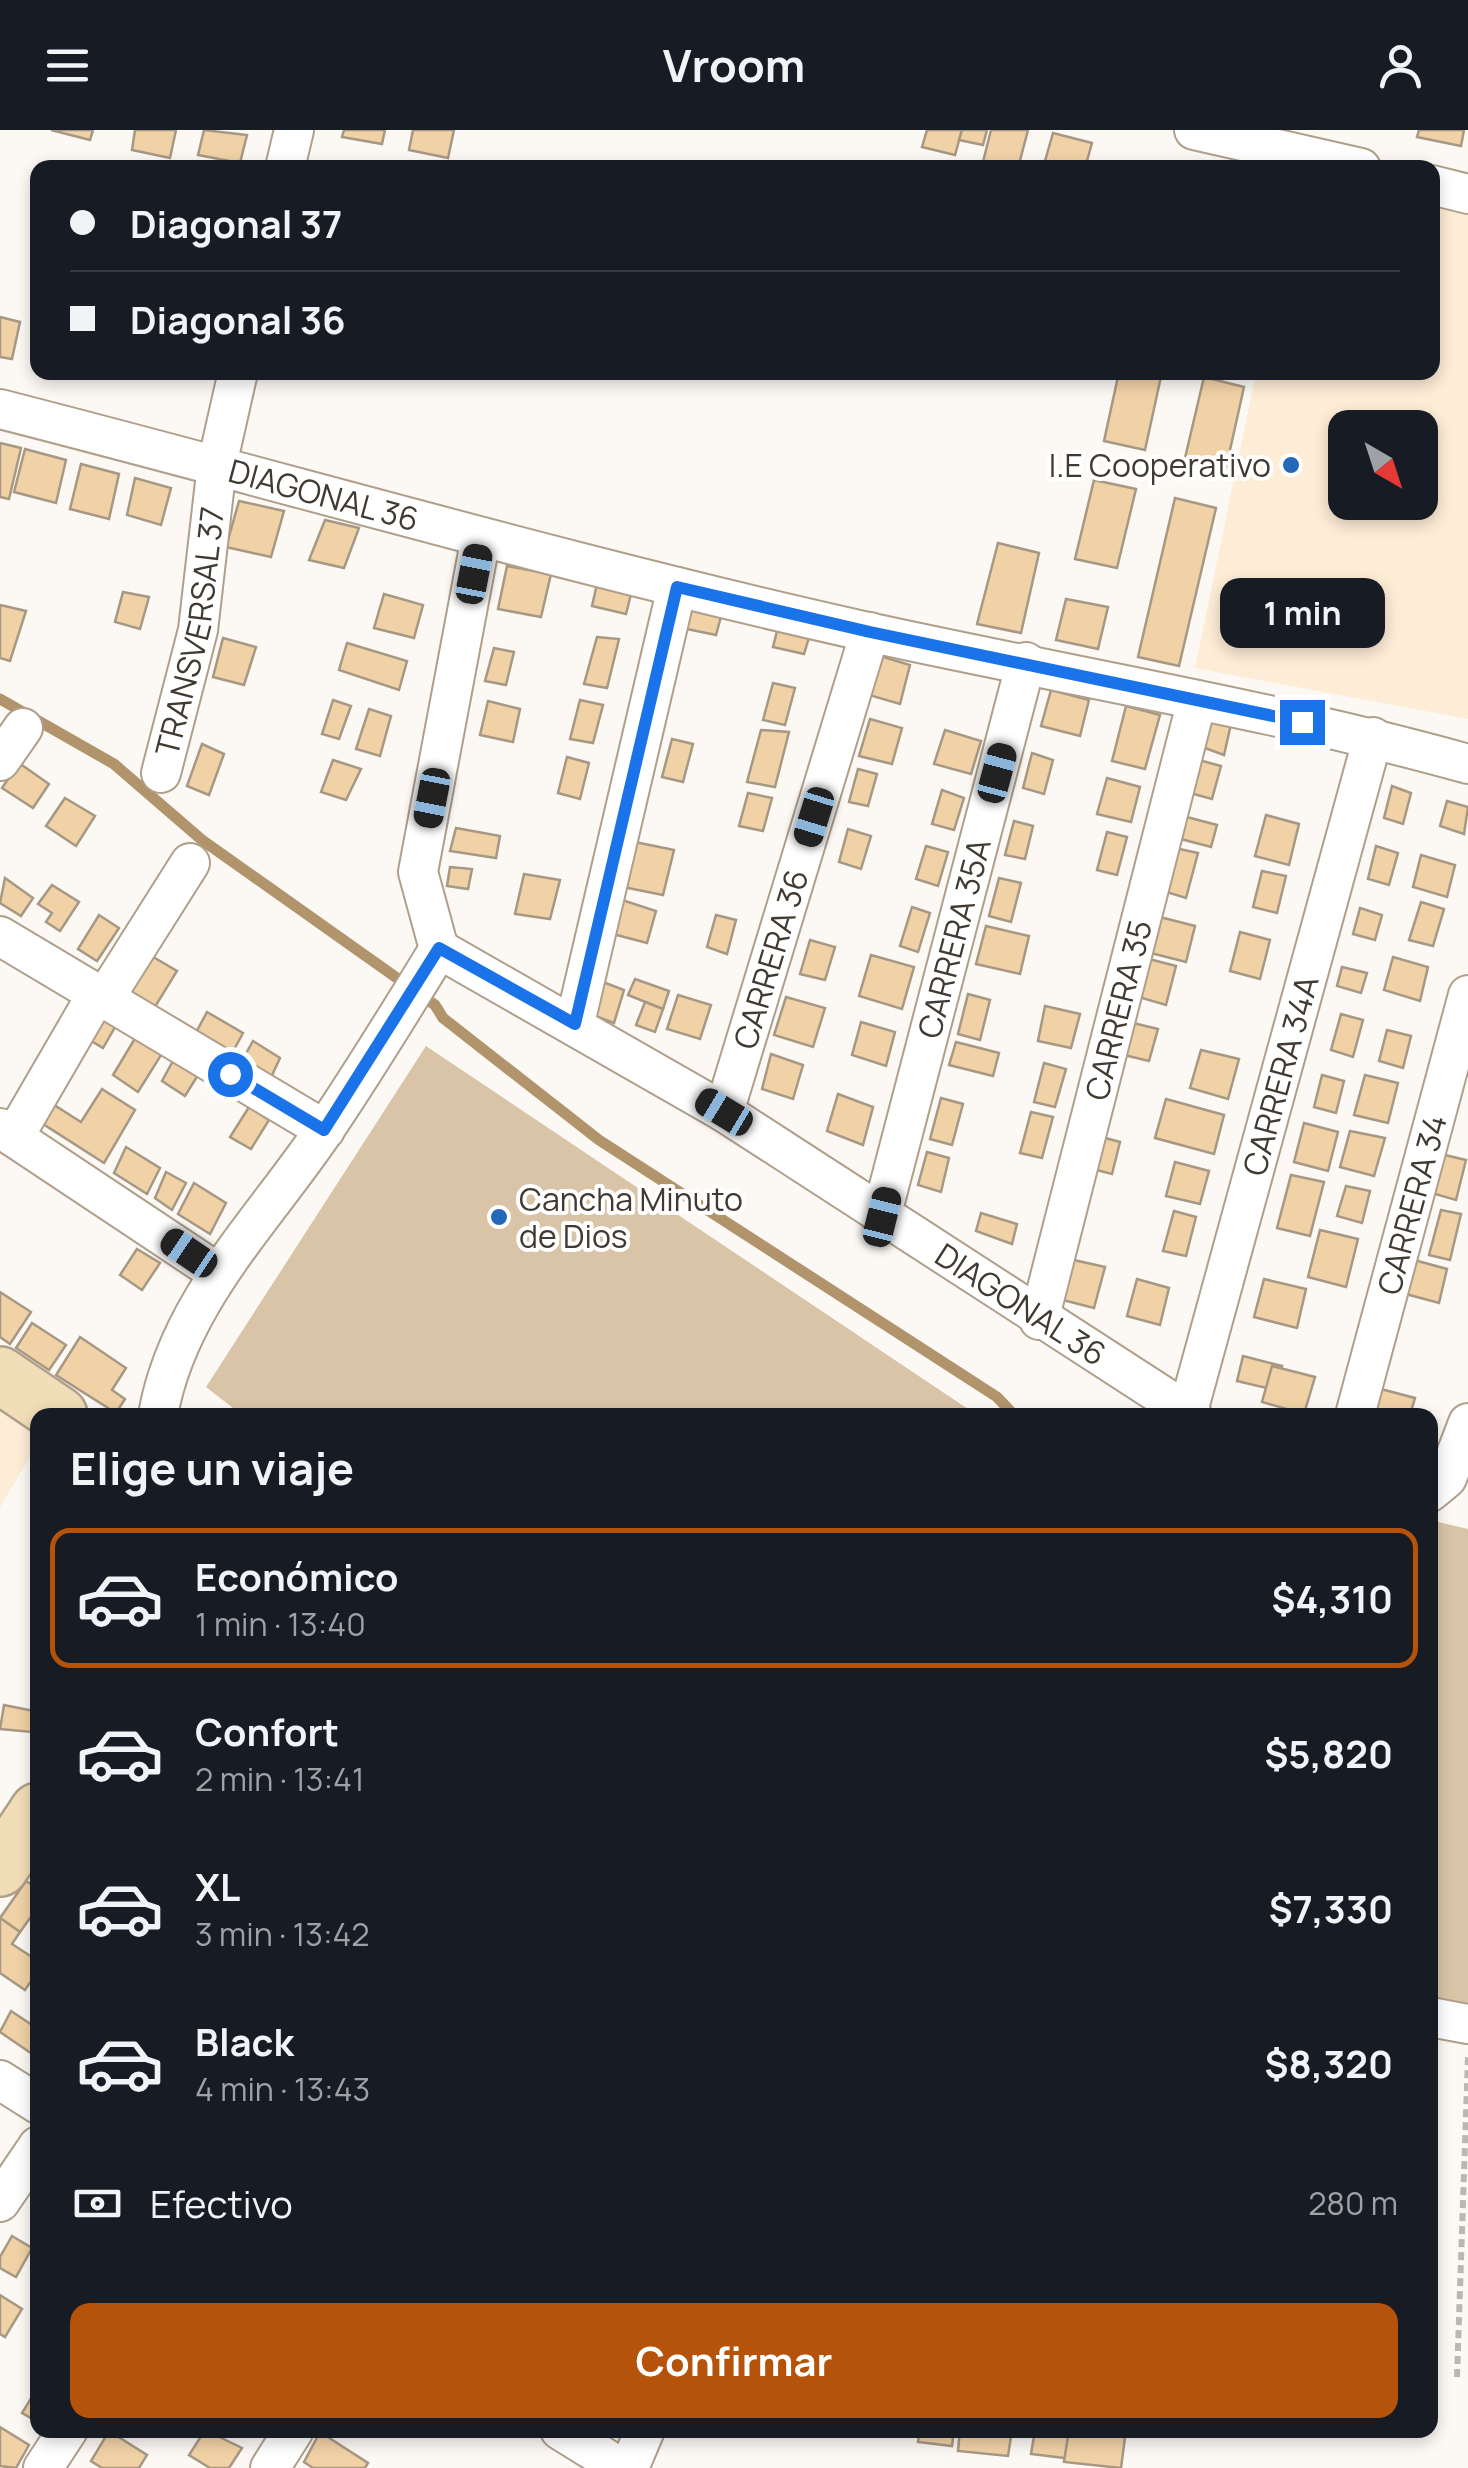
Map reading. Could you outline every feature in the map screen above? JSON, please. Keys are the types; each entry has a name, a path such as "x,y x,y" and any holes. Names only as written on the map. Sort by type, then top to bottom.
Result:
{"street":[{"path":"1194,130 1342,152"},
{"path":"1440,187 1468,194"},
{"name":"TRANSVERSAL 37","path":"161,773 198,630 217,465 236,380"},
{"name":"DIAGONAL 36","path":"0,409 677,587 870,632 1373,737 1468,764"},
{"path":"160,1408 173,1358 218,1273 324,1130 422,976 418,872 482,537"},
{"path":"575,1024 677,587"},
{"name":"CARRERA 36","path":"724,1112 870,632"},
{"name":"CARRERA 35A","path":"882,1217 1026,662"},
{"name":"CARRERA 35","path":"1039,1320 1197,700"},
{"path":"0,761 22,728"},
{"name":"CARRERA 34A","path":"1192,1408 1373,737"},
{"path":"190,863 7,1132 218,1273"},
{"path":"0,936 324,1130"},
{"name":"DIAGONAL 36","path":"422,976 575,1024 724,1112 1179,1408"},
{"name":"CARRERA 34","path":"1357,1408 1468,995"},
{"path":"0,1374 49,1408"},
{"path":"1438,1486 1448,1478 1468,1422"},
{"path":"0,1868 30,1823"},
{"path":"1438,2018 1468,2024"},
{"path":"0,2080 30,2099"},
{"path":"0,2202 30,2158"},
{"path":"43,2468 63,2438"},
{"path":"270,2468 289,2438"},
{"path":"573,2438 621,2468"},
{"path":"629,2468 642,2438"}],"path":[{"path":"1457,2377 1468,2056"}],"shaded area":[{"name":"I.E Cooperativo","path":"1440,206 1468,212 1468,719 1195,668 1255,380 1440,380"},
{"name":"Cancha Minuto de Dios","path":"426,1046 967,1408 233,1408 206,1387"},
{"path":"0,1374 32,1408 30,1457 0,1507"},
{"path":"1438,1522 1468,1529 1468,2008 1438,2005"}],"building":[{"path":"51,130 93,130 90,140"},
{"path":"135,130 176,130 170,158 132,150"},
{"path":"204,130 247,135 241,160 198,155"},
{"path":"344,130 385,130 382,144 342,137"},
{"path":"413,130 454,130 448,158 409,150"},
{"path":"927,130 962,130 955,155 922,147"},
{"path":"962,130 987,130 983,145 959,140"},
{"path":"991,130 1028,130 1020,160 984,160"},
{"path":"1419,130 1464,130 1461,146 1417,137"},
{"path":"1053,133 1092,143 1087,160 1045,160"},
{"path":"0,317 20,322 12,359 0,357"},
{"path":"1117,380 1160,380 1145,450 1104,441"},
{"path":"1203,380 1244,387 1226,468 1185,458"},
{"path":"0,443 21,448 9,499 0,497"},
{"path":"25,449 66,460 56,503 14,492"},
{"path":"81,464 119,474 109,519 70,509"},
{"path":"135,478 171,488 161,525 127,515"},
{"path":"1094,480 1136,489 1117,568 1075,559"},
{"path":"1175,498 1216,508 1179,666 1138,657"},
{"path":"239,501 284,511 271,557 226,547"},
{"path":"325,520 359,528 344,568 309,560"},
{"path":"998,543 1039,553 1021,633 977,624"},
{"path":"507,566 551,574 541,617 498,609"},
{"path":"597,584 632,590 626,614 592,606"},
{"path":"123,592 149,597 140,629 115,622"},
{"path":"384,594 423,605 414,638 374,628"},
{"path":"1066,599 1108,607 1098,649 1056,640"},
{"path":"0,605 26,611 10,661 0,658"},
{"path":"688,605 722,613 716,635 682,628"},
{"path":"779,623 811,631 804,654 773,647"},
{"path":"597,637 619,639 607,688 584,684"},
{"path":"223,638 256,647 244,685 213,677"},
{"path":"347,643 407,661 399,690 339,670"},
{"path":"494,648 514,652 506,685 485,681"},
{"path":"880,656 910,665 900,704 869,695"},
{"path":"773,683 795,688 785,725 763,720"},
{"path":"1051,690 1089,700 1080,736 1041,726"},
{"path":"333,700 351,706 339,739 322,734"},
{"path":"580,700 603,705 593,743 570,739"},
{"path":"488,701 520,709 513,742 480,735"},
{"path":"1126,706 1160,715 1145,769 1112,761"},
{"path":"369,709 391,716 380,756 356,749"},
{"path":"1210,716 1231,724 1224,755 1202,747"},
{"path":"870,719 902,728 892,764 859,756"},
{"path":"761,730 789,732 775,787 747,782"},
{"path":"945,730 981,741 971,774 934,764"},
{"path":"672,739 693,744 683,782 662,777"},
{"path":"202,744 224,754 209,795 187,786"},
{"path":"1032,753 1053,760 1044,794 1023,788"},
{"path":"567,757 589,763 580,799 558,793"},
{"path":"333,760 361,769 346,800 321,792"},
{"path":"1199,760 1221,766 1212,799 1190,793"},
{"path":"19,763 49,784 33,808 2,788"},
{"path":"858,769 877,774 868,806 849,802"},
{"path":"1107,778 1140,787 1131,822 1097,814"},
{"path":"1392,786 1411,793 1403,824 1384,818"},
{"path":"942,790 964,798 954,830 932,824"},
{"path":"748,793 772,798 763,831 739,826"},
{"path":"65,798 95,816 76,846 46,826"},
{"path":"1447,801 1468,807 1464,834 1440,826"},
{"path":"1266,815 1299,824 1289,865 1255,856"},
{"path":"1183,816 1217,825 1211,847 1177,838"},
{"path":"1014,821 1033,826 1025,859 1005,855"},
{"path":"456,828 500,836 496,858 450,851"},
{"path":"848,829 871,836 861,869 839,862"},
{"path":"1107,832 1127,837 1117,875 1097,870"},
{"path":"635,842 674,850 663,895 623,887"},
{"path":"926,846 948,852 938,886 916,879"},
{"path":"1376,846 1398,853 1389,885 1368,879"},
{"path":"1175,848 1198,853 1186,898 1163,891"},
{"path":"1421,855 1455,865 1447,897 1413,887"},
{"path":"450,867 472,869 468,889 447,886"},
{"path":"1262,871 1286,876 1277,913 1253,907"},
{"path":"524,874 560,880 550,919 515,914"},
{"path":"5,878 33,898 21,916 0,903"},
{"path":"999,878 1021,883 1011,922 989,916"},
{"path":"52,885 79,902 60,931 46,922 52,913 38,904"},
{"path":"622,900 656,911 647,943 613,934"},
{"path":"1421,902 1444,909 1433,946 1409,940"},
{"path":"912,907 930,913 918,952 900,946"},
{"path":"1360,908 1382,915 1375,940 1353,934"},
{"path":"99,915 119,928 97,961 78,949"},
{"path":"716,915 736,920 727,954 707,947"},
{"path":"1156,916 1195,926 1186,962 1147,952"},
{"path":"986,926 1029,936 1020,974 976,964"},
{"path":"1240,932 1270,940 1260,979 1230,971"},
{"path":"810,940 835,947 825,980 800,974"},
{"path":"143,951 177,971 153,1010 119,988"},
{"path":"871,955 914,967 902,1009 859,996"},
{"path":"1393,957 1428,967 1420,1001 1384,990"},
{"path":"1145,958 1176,966 1166,1005 1135,996"},
{"path":"1342,967 1367,973 1361,993 1337,986"},
{"path":"635,979 669,991 663,1009 628,995"},
{"path":"603,982 624,990 614,1023 593,1015"},
{"path":"968,994 990,1000 980,1040 958,1034"},
{"path":"678,995 711,1005 700,1039 667,1029"},
{"path":"786,997 825,1008 813,1047 774,1035"},
{"path":"645,1002 663,1009 655,1032 636,1025"},
{"path":"1045,1006 1080,1014 1071,1048 1038,1041"},
{"path":"98,1010 118,1022 103,1048 83,1036"},
{"path":"207,1012 243,1033 229,1059 194,1036"},
{"path":"1341,1014 1363,1020 1353,1057 1331,1050"},
{"path":"861,1022 895,1032 886,1066 852,1055"},
{"path":"1129,1022 1158,1029 1149,1061 1120,1054"},
{"path":"1387,1030 1411,1036 1403,1068 1379,1061"},
{"path":"137,1035 163,1052 138,1092 113,1075"},
{"path":"253,1041 280,1058 268,1084 239,1066"},
{"path":"956,1042 999,1053 993,1076 949,1065"},
{"path":"1201,1050 1239,1059 1228,1099 1190,1088"},
{"path":"771,1054 803,1065 793,1099 762,1089"},
{"path":"174,1059 198,1075 185,1096 162,1081"},
{"path":"1044,1063 1066,1069 1055,1107 1034,1102"},
{"path":"1322,1075 1344,1081 1336,1113 1314,1107"},
{"path":"1365,1075 1398,1083 1388,1123 1354,1115"},
{"path":"102,1089 135,1110 104,1163 40,1122 51,1103 81,1122"},
{"path":"838,1094 873,1107 863,1145 827,1131"},
{"path":"941,1098 963,1104 952,1145 930,1139"},
{"path":"1166,1099 1224,1115 1214,1154 1155,1138"},
{"path":"249,1107 269,1120 251,1149 230,1137"},
{"path":"1031,1112 1053,1117 1042,1158 1020,1153"},
{"path":"1304,1123 1338,1132 1328,1171 1294,1162"},
{"path":"1350,1131 1385,1138 1374,1176 1340,1167"},
{"path":"1098,1136 1120,1142 1112,1174 1089,1168"},
{"path":"126,1147 160,1168 147,1194 114,1173"},
{"path":"927,1152 949,1158 941,1192 918,1185"},
{"path":"1432,1152 1466,1160 1456,1200 1421,1190"},
{"path":"1175,1162 1209,1171 1200,1204 1166,1196"},
{"path":"166,1172 186,1183 172,1210 155,1198"},
{"path":"1291,1175 1324,1182 1310,1236 1277,1228"},
{"path":"194,1183 226,1203 210,1234 178,1214"},
{"path":"1346,1186 1370,1191 1362,1223 1337,1216"},
{"path":"1441,1210 1461,1214 1450,1260 1429,1255"},
{"path":"1174,1211 1196,1217 1186,1256 1163,1251"},
{"path":"981,1213 1017,1224 1012,1244 976,1231"},
{"path":"1320,1230 1358,1239 1346,1287 1308,1277"},
{"path":"137,1249 160,1263 142,1290 120,1275"},
{"path":"1065,1258 1105,1267 1094,1308 1055,1298"},
{"path":"1414,1260 1447,1269 1439,1303 1406,1294"},
{"path":"1137,1279 1169,1288 1160,1325 1127,1316"},
{"path":"1264,1279 1306,1289 1297,1328 1254,1317"},
{"path":"0,1292 31,1312 10,1344 0,1337"},
{"path":"32,1323 66,1345 49,1370 16,1348"},
{"path":"80,1337 126,1368 112,1390 125,1399 119,1408 108,1408 56,1375"},
{"path":"1243,1356 1282,1366 1275,1390 1237,1381"},
{"path":"1272,1366 1315,1377 1306,1408 1283,1408 1262,1402"},
{"path":"1377,1388 1415,1398 1412,1408 1372,1408"},
{"path":"4,1705 30,1710 30,1732 0,1729"},
{"path":"26,1881 30,1884 30,1918 20,1932 0,1918"},
{"path":"0,1918 20,1932 12,1944 30,1956 30,1983 25,1990 0,1973"},
{"path":"11,2011 30,2024 30,2053 0,2032"},
{"path":"12,2236 30,2247 16,2277 0,2268 0,2257"},
{"path":"0,2295 22,2309 5,2337 0,2334"},
{"path":"30,2400 30,2418 22,2413"},
{"path":"0,2427 29,2445 16,2468 0,2466"},
{"path":"105,2438 120,2438 147,2455 139,2468 102,2468 91,2461"},
{"path":"200,2438 221,2438 242,2448 229,2468 210,2468 189,2455"},
{"path":"317,2438 329,2438 368,2463 365,2468 313,2468 304,2462"},
{"path":"919,2438 953,2438 952,2446 918,2442"},
{"path":"959,2438 1011,2438 1008,2456 958,2451"},
{"path":"1034,2438 1068,2438 1065,2458 1031,2454"},
{"path":"1068,2438 1125,2438 1121,2468 1064,2462"}],"waterway":[{"path":"0,699 114,764 202,840 435,1005 443,1018 599,1140 997,1397 1007,1408"}],"place":[{"name":"I.E Cooperativo","path":"1291,465"},
{"name":"Cancha Minuto de Dios","path":"499,1217"}],"route":[{"path":"230,1074 324,1130 439,948 575,1024 677,587 870,632 1302,722"}]}
